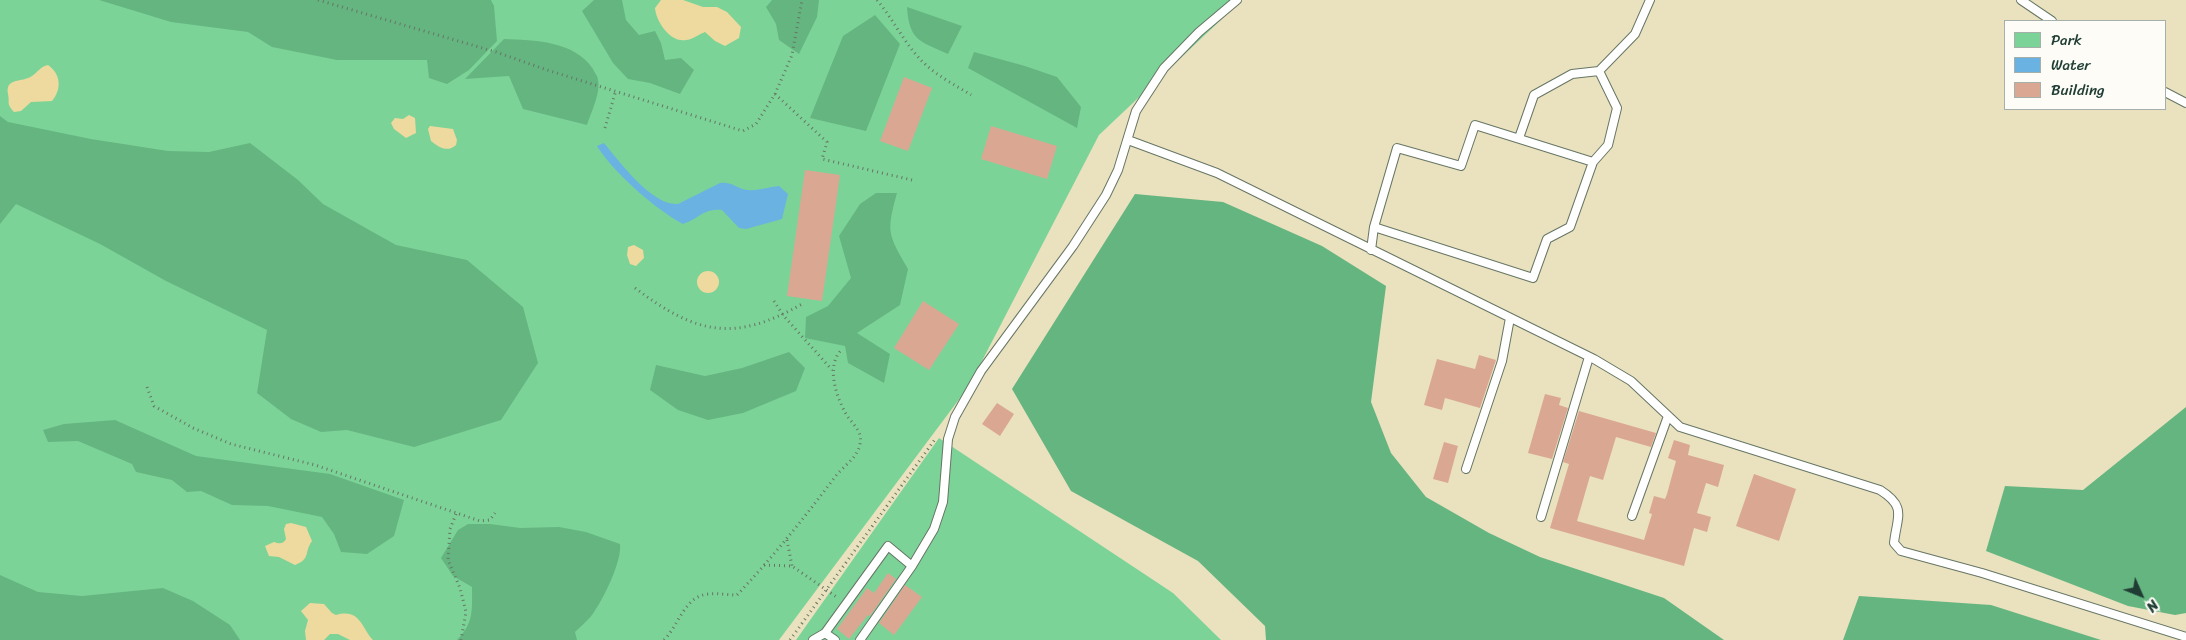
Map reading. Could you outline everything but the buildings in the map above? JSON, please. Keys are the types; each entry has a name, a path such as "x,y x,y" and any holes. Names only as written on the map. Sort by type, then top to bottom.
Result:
{"lane":[{"path":"860,640 912,566 934,529 943,502 948,439 955,417 981,372 1073,246 1106,195 1128,140 1136,111 1164,68 1199,32 1237,0"},
{"path":"1519,138 1534,95 1572,74 1599,71 1635,34 1650,0"},
{"path":"2021,0 2051,20"},
{"path":"1374,227 1533,278 1547,239 1570,227 1593,162 1608,145 1617,108 1599,71"},
{"path":"2166,92 2186,102"},
{"path":"1371,250 1374,227 1397,148 1461,166 1475,125 1593,162"},
{"path":"1128,140 1217,173 1589,357 1631,381 1680,427 1880,490 1894,498 1899,512 1894,543 1900,551 1982,573 2186,637"},
{"path":"1466,469 1502,361 1510,318"},
{"path":"1541,517 1589,357"},
{"path":"1632,516 1668,416"},
{"path":"813,640 825,633 888,546 912,566"},
{"path":"825,633 835,640"}],"path":[{"path":"318,0 496,52 744,131 756,124 775,94 792,55 802,0"},
{"path":"877,0 889,14 901,35 926,65 971,96"},
{"path":"605,128 616,90"},
{"path":"775,94 827,142 822,158 912,180"},
{"path":"636,288 655,303 696,325 722,329 748,327 783,315 802,304"},
{"path":"664,640 691,601 698,596 708,594 737,595 809,513 836,475 855,456 860,444 860,432 841,405 832,371 783,315 774,301"},
{"path":"832,371 836,356 841,350"},
{"path":"147,387 154,406 193,428 231,444 315,465 480,521 490,520 495,513"},
{"path":"790,640 936,437"},
{"path":"456,514 450,529 448,560 460,588 466,612 461,640"},
{"path":"787,539 792,566"},
{"path":"764,565 792,566 846,604"}],"green space":[{"path":"0,0 1242,0 1099,135 969,386 779,640 0,640"},
{"path":"99,0 491,0 494,6 497,41 469,70 447,84 429,78 427,60 337,60 272,47 248,32 171,22"},
{"path":"594,0 622,0 626,20 639,35 655,31 661,43 665,60 681,58 694,70 680,94 650,83 628,79 613,63 582,11"},
{"path":"772,0 819,0 817,17 799,54 779,40 776,24 766,7"},
{"path":"907,7 962,26 948,54 923,42 913,33 910,27"},
{"path":"875,15 900,44 866,131 810,118 843,36"},
{"path":"504,39 528,40 565,47 585,60 597,76 599,85 587,125 523,109 509,76 465,79"},
{"path":"974,52 1057,77 1081,107 1077,128 968,68"},
{"path":"0,116 8,122 91,139 168,151 209,152 250,143 298,180 323,204 396,245 467,260 523,307 538,363 501,420 414,447 347,430 321,432 291,419 257,393 267,330 166,281 100,244 16,204 0,224"},
{"path":"876,193 897,193 891,217 891,233 896,248 908,269 900,305 857,333 890,354 884,383 848,363 845,346 805,338 806,317 828,306 851,278 839,236 860,204"},
{"path":"1135,194 1223,202 1322,246 1386,286 1371,402 1391,453 1426,497 1489,533 1540,557 1664,598 1724,640 1266,640 1265,626 1198,561 1071,491 1012,389"},
{"path":"789,352 805,368 796,391 743,413 708,420 678,410 650,390 656,365 705,376 742,368"},
{"path":"2186,407 2186,613 2175,615 2128,606 1986,551 2005,486 2083,490"},
{"path":"115,420 196,456 330,474 404,500 394,536 367,554 341,552 334,534 322,517 268,506 232,505 201,491 187,492 172,480 136,472 132,464 78,441 48,442 43,430 64,424"},
{"path":"939,438 1173,593 1221,640 796,640"},
{"path":"468,524 490,524 520,528 559,527 586,532 620,544 618,560 612,579 592,615 575,632 577,640 457,640 467,628 471,616 472,587 453,576 441,558 458,530"},
{"path":"0,575 38,592 82,596 163,588 193,601 230,625 240,640 0,640"},
{"path":"1859,596 1991,605 2101,640 1843,640"}],"sand":[{"path":"661,0 683,0 703,7 717,7 727,12 741,27 739,38 725,46 715,41 705,32 688,40 675,38 669,35 658,19 655,8"},
{"path":"48,65 56,73 59,82 59,87 52,101 31,102 21,111 14,112 9,103 9,85 15,81 32,76"},
{"path":"409,115 415,118 416,133 406,138 394,129 391,123 395,118 403,119"},
{"path":"430,126 453,129 457,140 456,145 446,149 431,141 428,129"},
{"path":"634,245 643,250 644,258 636,266 630,264 627,255 628,247"},
{"path":"708,271 716,274 719,282 716,290 708,293 700,290 697,282 700,274"},
{"path":"291,523 306,527 312,541 305,558 295,565 279,557 269,556 265,546 274,542 284,542 286,539 284,529 286,524"},
{"path":"310,603 324,604 336,615 350,614 355,616 373,640 350,640 338,634 330,634 324,640 306,640 305,631 308,620 301,611"}],"water":[{"path":"604,143 637,181 658,198 668,203 678,204 720,183 727,183 747,190 779,186 788,194 782,219 746,229 739,228 722,210 716,210 706,212 683,224 648,200 624,179 597,146"}]}
